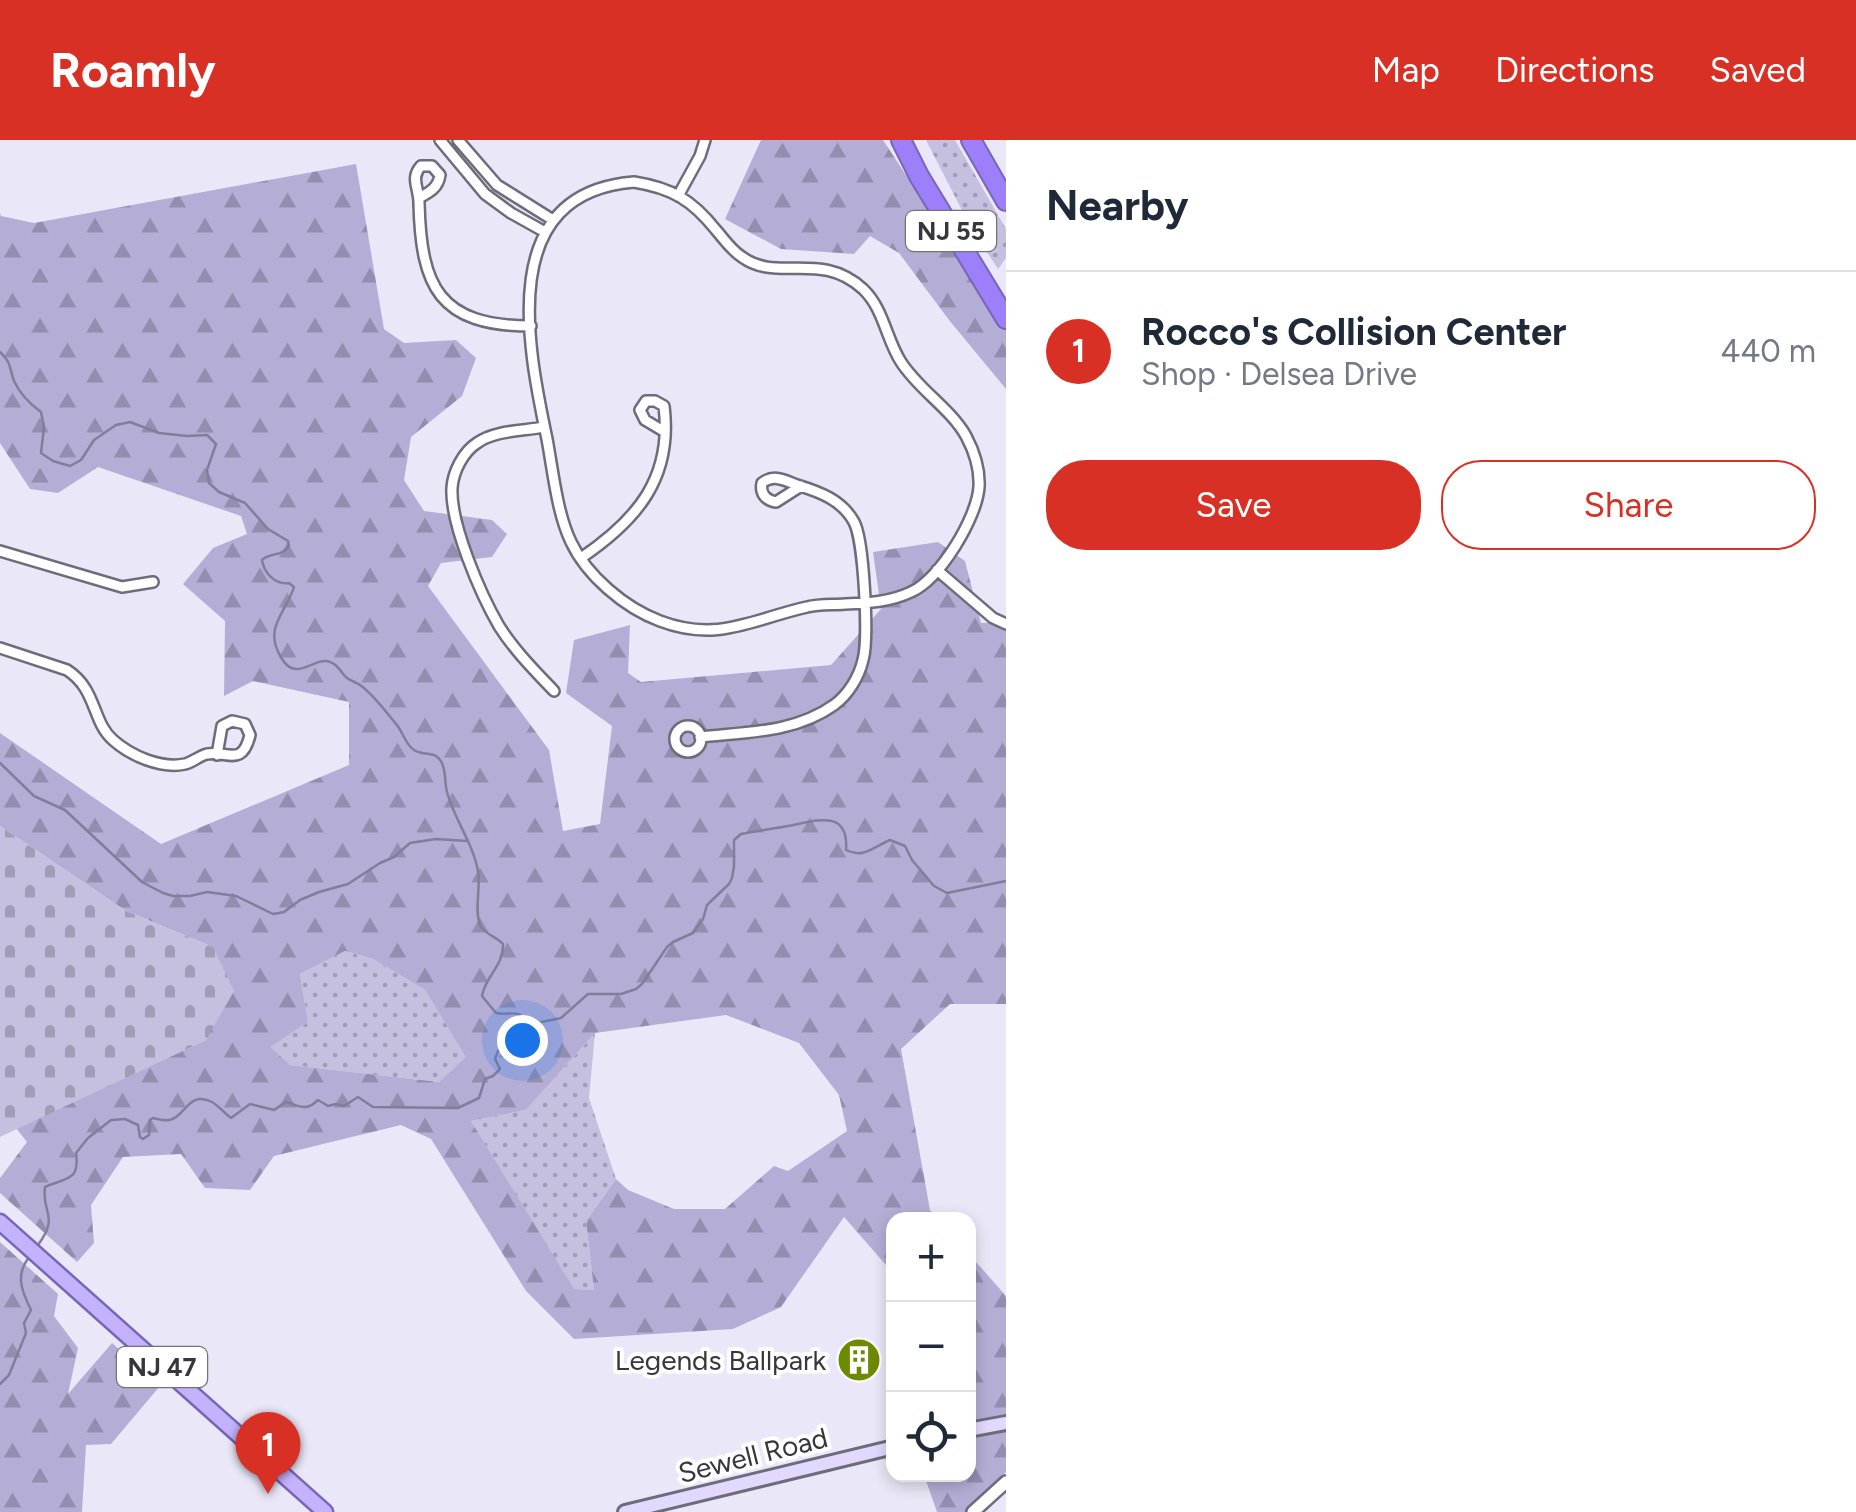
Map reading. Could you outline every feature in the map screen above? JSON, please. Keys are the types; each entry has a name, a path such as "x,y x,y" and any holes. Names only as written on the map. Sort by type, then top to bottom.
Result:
{"highway":[{"name":"NJ 55","path":"900,140 1006,319"},
{"name":"NJ 55","path":"971,140 1006,202"}],"main road":[{"name":"NJ 47","path":"0,1222 325,1512"},
{"path":"976,1428 1006,1422"},
{"name":"Sewell Road","path":"625,1512 886,1449"}],"street":[{"path":"440,140 496,203 546,232"},
{"path":"678,196 706,140"},
{"path":"449,151 460,141 498,185 552,220"},
{"path":"613,184 651,185 691,202 745,260 768,267 816,267 838,273 862,289 872,300 898,358 956,422 974,453 979,488 975,506 937,570 914,592 890,600 812,606 722,630 664,623 625,602 586,566 570,542 544,428 531,326 531,273 552,220 580,196 613,184"},
{"path":"420,198 427,272 440,296 476,320 531,326"},
{"path":"544,428 479,441 466,452 455,471 452,490 459,530 500,628 554,691"},
{"path":"581,558 635,514 656,477 665,432"},
{"path":"700,736 797,724 837,704 862,666 866,638 860,538 855,524 834,500 802,486"},
{"path":"0,551 122,587 153,582"},
{"path":"937,570 993,618 1006,624"},
{"path":"0,648 75,675 88,690 108,737 130,754 167,765 187,764 207,754 228,758 244,749 250,735 245,724 232,721 222,726 217,754"},
{"path":"973,1512 1006,1482"}],"green space":[{"path":"761,140 883,140 1006,328 1006,389 899,253 870,236 854,254 781,249 725,219"},
{"path":"926,140 955,140 1006,229 1006,258 998,269 971,228"},
{"path":"356,164 384,329 404,343 456,340 476,358 462,396 411,437 404,480 424,511 492,520 507,534 492,557 441,563 428,586 549,750 563,831 600,824 612,726 566,693 574,640 630,625 628,673 641,682 831,665 881,609 873,552 938,542 965,561 981,623 1006,622 1006,1004 950,1004 901,1049 932,1212 886,1212 886,1265 844,1217 781,1307 733,1329 574,1339 526,1291 431,1139 401,1125 274,1156 250,1190 205,1188 181,1154 123,1157 91,1205 94,1243 77,1262 0,1193 0,1178 27,1142 16,1128 206,1040 213,947 126,911 0,826 0,733 161,844 349,765 349,702 253,681 224,696 225,621 183,584 213,548 247,534 241,516 98,467 58,493 30,489 0,443 0,213 34,223","holes":["345,951 373,959 425,990 466,1057 439,1082 290,1065 270,1047 308,1022 300,974","726,1015 799,1043 839,1095 847,1131 788,1171 774,1166 725,1209 674,1209 628,1190 616,1179 586,1221 594,1290 574,1289 471,1121 526,1110 595,1033"]},
{"path":"0,826 126,911 213,947 234,991 206,1040 0,1137"},
{"path":"345,951 373,959 425,990 467,1057 439,1082 290,1065 269,1047 308,1022 300,974"},
{"path":"595,1033 589,1098 616,1179 586,1221 594,1290 573,1289 471,1121 526,1110"},
{"path":"0,1242 58,1294 54,1316 78,1348 68,1394 112,1343 160,1386 111,1444 86,1445 82,1512 0,1512"},
{"path":"976,1262 1006,1296 1006,1472 965,1512 937,1512 926,1482 976,1482"}],"waterway":[{"path":"0,352 19,390 41,412 41,453 53,461 70,466 81,460 94,440 116,425 130,422 159,433 207,435 216,444 207,470 209,483 219,492 245,503 268,529 288,541 286,549 262,560 271,577 294,587 275,629 276,648 282,659 294,669 324,661 333,663 375,699 411,748 436,756 442,763 450,802 478,871 480,925 503,944 501,959 482,996 496,1013 518,1014 527,1025"},
{"path":"0,763 34,796 65,810 142,882 173,896 207,892 236,896 273,914 319,892 348,884 410,843 436,839 467,841"},
{"path":"38,1245 49,1220 45,1187 73,1174 76,1153 111,1120 125,1119 138,1125 143,1139 149,1135 150,1120 175,1118 198,1099 212,1102 231,1118 250,1104 274,1110 286,1102 306,1107 318,1100 328,1106 344,1106 358,1097 373,1107 458,1108 479,1098 485,1079 500,1069 495,1059 498,1051 512,1049 520,1031 561,1018 588,994 621,994 636,989 667,947 693,933 707,905 732,878 734,840 741,834 828,820 842,828 846,850 868,851 890,840 905,846 934,886 947,893 1006,881"},
{"path":"0,1384 9,1375 26,1333 24,1323 31,1310 21,1276 30,1256"}],"place":[{"name":"Legends Ballpark","path":"859,1360"},
{"name":"Rocco's Collision Center","path":"268,1494"}]}
